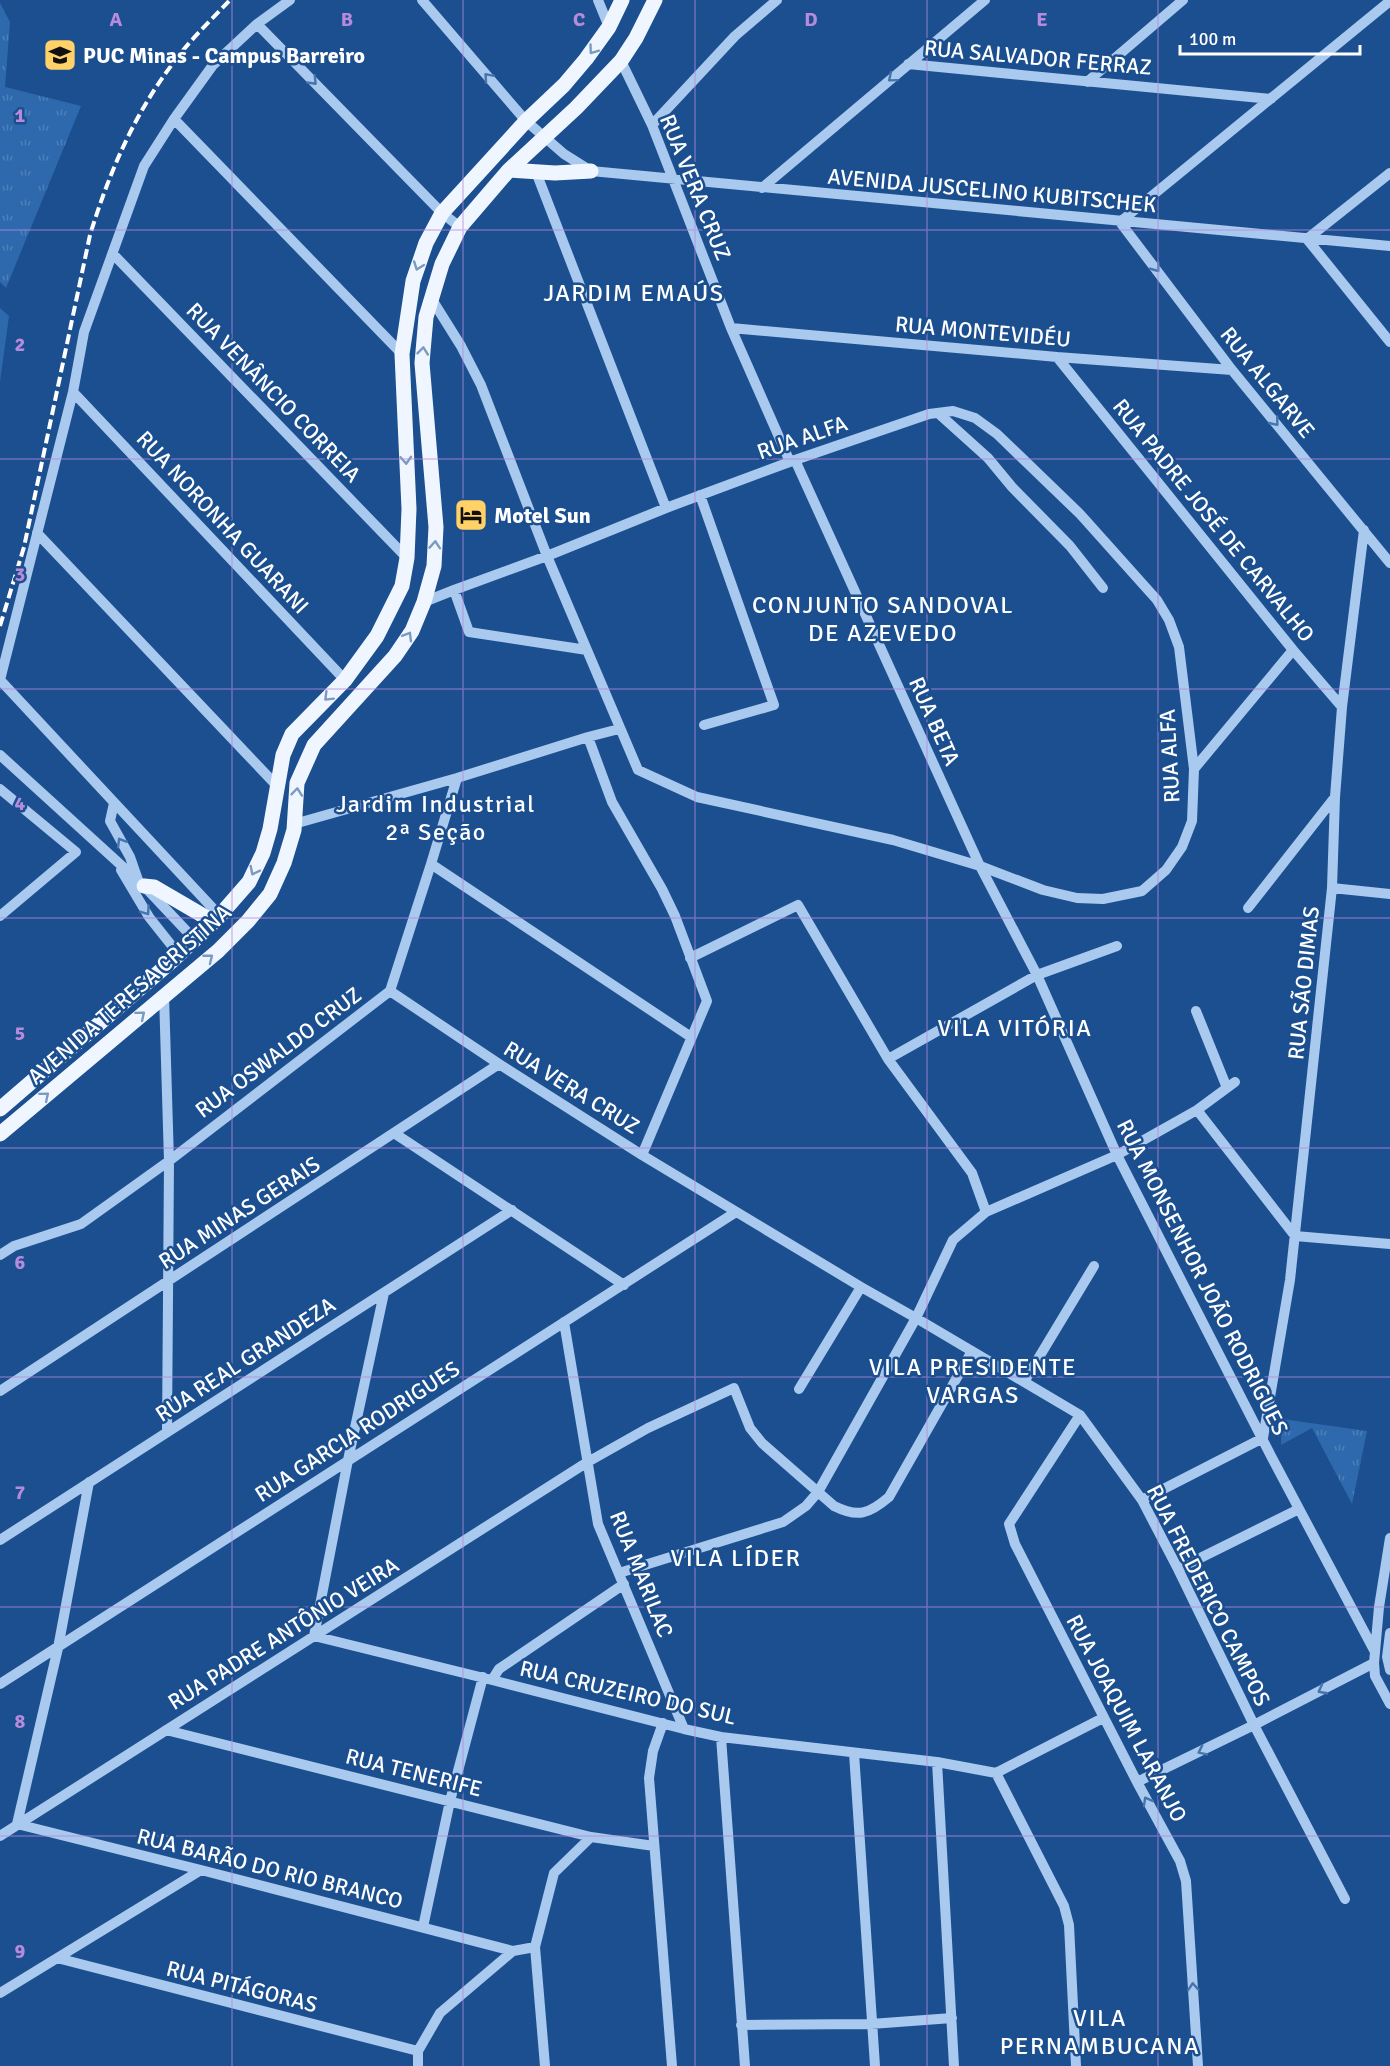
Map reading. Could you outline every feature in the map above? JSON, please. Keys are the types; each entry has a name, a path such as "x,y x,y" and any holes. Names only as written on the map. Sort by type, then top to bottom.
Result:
{"main road":[{"name":"AVENIDA TERESA CRISTINA","path":"0,1109 195,940 249,882 263,853 283,755 292,734 345,680 377,636 402,586 407,558 409,509 402,354 412,281 426,243 442,213 526,121 564,85 609,27 622,0"},
{"name":"AVENIDA TERESA CRISTINA","path":"0,1134 218,951 248,921 270,894 284,863 294,824 297,783 314,744 395,656 412,631 424,602 434,566 436,527 422,363 426,316 442,264 460,227 508,170 576,108 621,61 636,38 655,0"},
{"path":"508,170 591,171"},
{"path":"141,883 154,887 217,919"},
{"path":"164,995 168,980 195,952 195,940"}],"street":[{"path":"217,919 114,802 0,680 74,392 84,332 144,166 213,65 257,24 290,0"},
{"path":"422,0 526,121 564,154 591,171"},
{"path":"598,0 609,27"},
{"path":"652,125 735,36 777,0"},
{"path":"762,188 985,0"},
{"path":"1087,82 1183,0"},
{"path":"1120,222 1390,1"},
{"path":"257,24 442,213 460,227"},
{"name":"RUA VERA CRUZ","path":"621,61 652,125 731,328 793,461"},
{"name":"RUA SALVADOR FERRAZ","path":"908,64 1271,99"},
{"path":"174,119 402,354"},
{"name":"AVENIDA JUSCELINO KUBITSCHEK","path":"591,171 1390,246"},
{"path":"536,172 666,508"},
{"path":"1390,173 1307,239 1390,342"},
{"name":"RUA ALGARVE","path":"1120,222 1232,370 1390,563"},
{"name":"RUA VENÂNCIO CORREIA","path":"113,254 407,558"},
{"path":"431,298 461,346 481,385 547,556"},
{"name":"RUA MONTEVIDÉU","path":"731,328 1232,370"},
{"name":"RUA PADRE JOSÉ DE CARVALHO","path":"1057,357 1293,650 1342,707"},
{"name":"RUA NORONHA GUARANI","path":"74,392 345,680"},
{"name":"RUA ALFA","path":"424,602 700,495 929,414 953,411 975,418 997,434 1080,514 1157,600 1169,620 1179,647 1194,769 1192,821 1182,847 1166,870 1142,891 1103,899 1077,898 1043,891 980,866 893,840 697,797 638,770 547,556"},
{"path":"938,413 988,458 1012,487 1070,546 1103,588"},
{"name":"RUA BETA","path":"793,461 980,866"},
{"path":"700,495 774,705 704,725"},
{"name":"RUA SÃO DIMAS","path":"1263,1438 1290,1280 1295,1236 1332,888 1335,797 1342,707 1364,530"},
{"path":"37,532 278,787"},
{"path":"454,590 469,632 587,650"},
{"path":"1194,769 1293,650"},
{"path":"294,824 619,729"},
{"path":"588,737 612,802 675,916 707,1001 642,1155"},
{"path":"0,755 141,883 195,940"},
{"name":"RUA OSWALDO CRUZ","path":"0,1255 14,1246 81,1224 169,1161 390,991 457,778"},
{"path":"0,789 76,852 0,916"},
{"path":"1248,908 1335,797"},
{"path":"114,802 110,821 141,883"},
{"path":"115,860 137,898 172,946 173,960"},
{"path":"431,864 692,1037"},
{"name":"RUA MONSENHOR JOÃO RODRIGUES","path":"980,866 1036,975 1117,1155 1355,1613 1374,1658 1375,1676 1390,1704"},
{"path":"1332,888 1390,894"},
{"path":"690,958 798,905 888,1059 972,1173 986,1212"},
{"path":"888,1059 1036,975 1117,946"},
{"name":"RUA VERA CRUZ","path":"390,991 499,1064 736,1212"},
{"path":"164,995 169,1161 167,1432"},
{"path":"619,1574 783,1522 806,1506 818,1492 916,1318 953,1240 986,1212 1117,1155 1197,1110 1231,1085 1196,1011"},
{"name":"RUA MINAS GERAIS","path":"0,1391 499,1064"},
{"path":"1197,1110 1295,1236 1390,1244"},
{"path":"394,1133 624,1285"},
{"name":"RUA REAL GRANDEZA","path":"0,1540 512,1210"},
{"name":"RUA GARCIA RODRIGUES","path":"0,1684 736,1212"},
{"name":"RUA FREDERICO CAMPOS","path":"736,1212 1080,1415 1142,1500 1254,1725 1345,1899"},
{"path":"1024,1382 1094,1266"},
{"path":"799,1389 861,1287"},
{"path":"314,1636 348,1460 384,1293"},
{"name":"RUA MARILAC","path":"564,1322 598,1524 684,1729"},
{"path":"818,1492 834,1506 846,1512 861,1515 879,1506 889,1497 972,1351"},
{"name":"RUA PADRE ANTÔNIO VEIRA","path":"0,1836 586,1463 648,1428 734,1388 750,1428 762,1443 818,1492"},
{"name":"RUA JOAQUIM LARANJO","path":"1080,1415 1009,1524 1015,1544 1103,1718 1180,1861 1186,1881 1198,2066"},
{"path":"1142,1500 1263,1438"},
{"path":"17,1824 58,1648 89,1482"},
{"path":"1178,1569 1299,1509"},
{"path":"1137,1782 1254,1725 1374,1658 1390,1538"},
{"path":"423,1927 450,1801 488,1678 624,1584"},
{"path":"1355,1613 1365,1617 1379,1607"},
{"path":"1390,1633 1388,1657 1390,1670"},
{"name":"RUA CRUZEIRO DO SUL","path":"314,1636 721,1737 937,1762 996,1773"},
{"path":"1076,2066 1070,1925 1064,1906 996,1773 1103,1718"},
{"path":"663,1723 653,1751 649,1778 672,2066"},
{"name":"RUA TENERIFE","path":"166,1730 591,1837 654,1846"},
{"path":"721,1737 745,2066"},
{"path":"854,1753 875,2066"},
{"path":"937,1762 954,2066"},
{"name":"RUA BARÃO DO RIO BRANCO","path":"17,1824 513,1951"},
{"path":"545,2066 535,1947 554,1874 591,1837"},
{"path":"0,1993 201,1870"},
{"path":"418,2066 418,2051 440,2013 513,1951 535,1947"},
{"name":"RUA PITÁGORAS","path":"57,1958 418,2051"},
{"path":"741,2025 871,2024 952,2018"}],"green space":[{"path":"0,3 10,22 5,87 81,106 6,288 0,282"},
{"path":"0,308 9,316 0,382"},
{"path":"1282,1419 1367,1431 1352,1504 1312,1428 1281,1445"}],"railway":[{"path":"0,626 24,547 90,235 114,167 135,123 160,82 187,46 230,0"}],"place":[{"name":"PUC Minas - Campus Barreiro","path":"60,55"},
{"name":"Motel Sun","path":"471,515"}],"district":[{"name":"JARDIM EMAÚS","path":"634,293"},
{"name":"CONJUNTO SANDOVAL DE AZEVEDO","path":"883,619"},
{"name":"Jardim Industrial 2ª Seção","path":"436,818"},
{"name":"VILA VITÓRIA","path":"1015,1028"},
{"name":"VILA PRESIDENTE VARGAS","path":"973,1381"},
{"name":"VILA LÍDER","path":"736,1558"},
{"name":"VILA PERNAMBUCANA","path":"1100,2032"}]}
